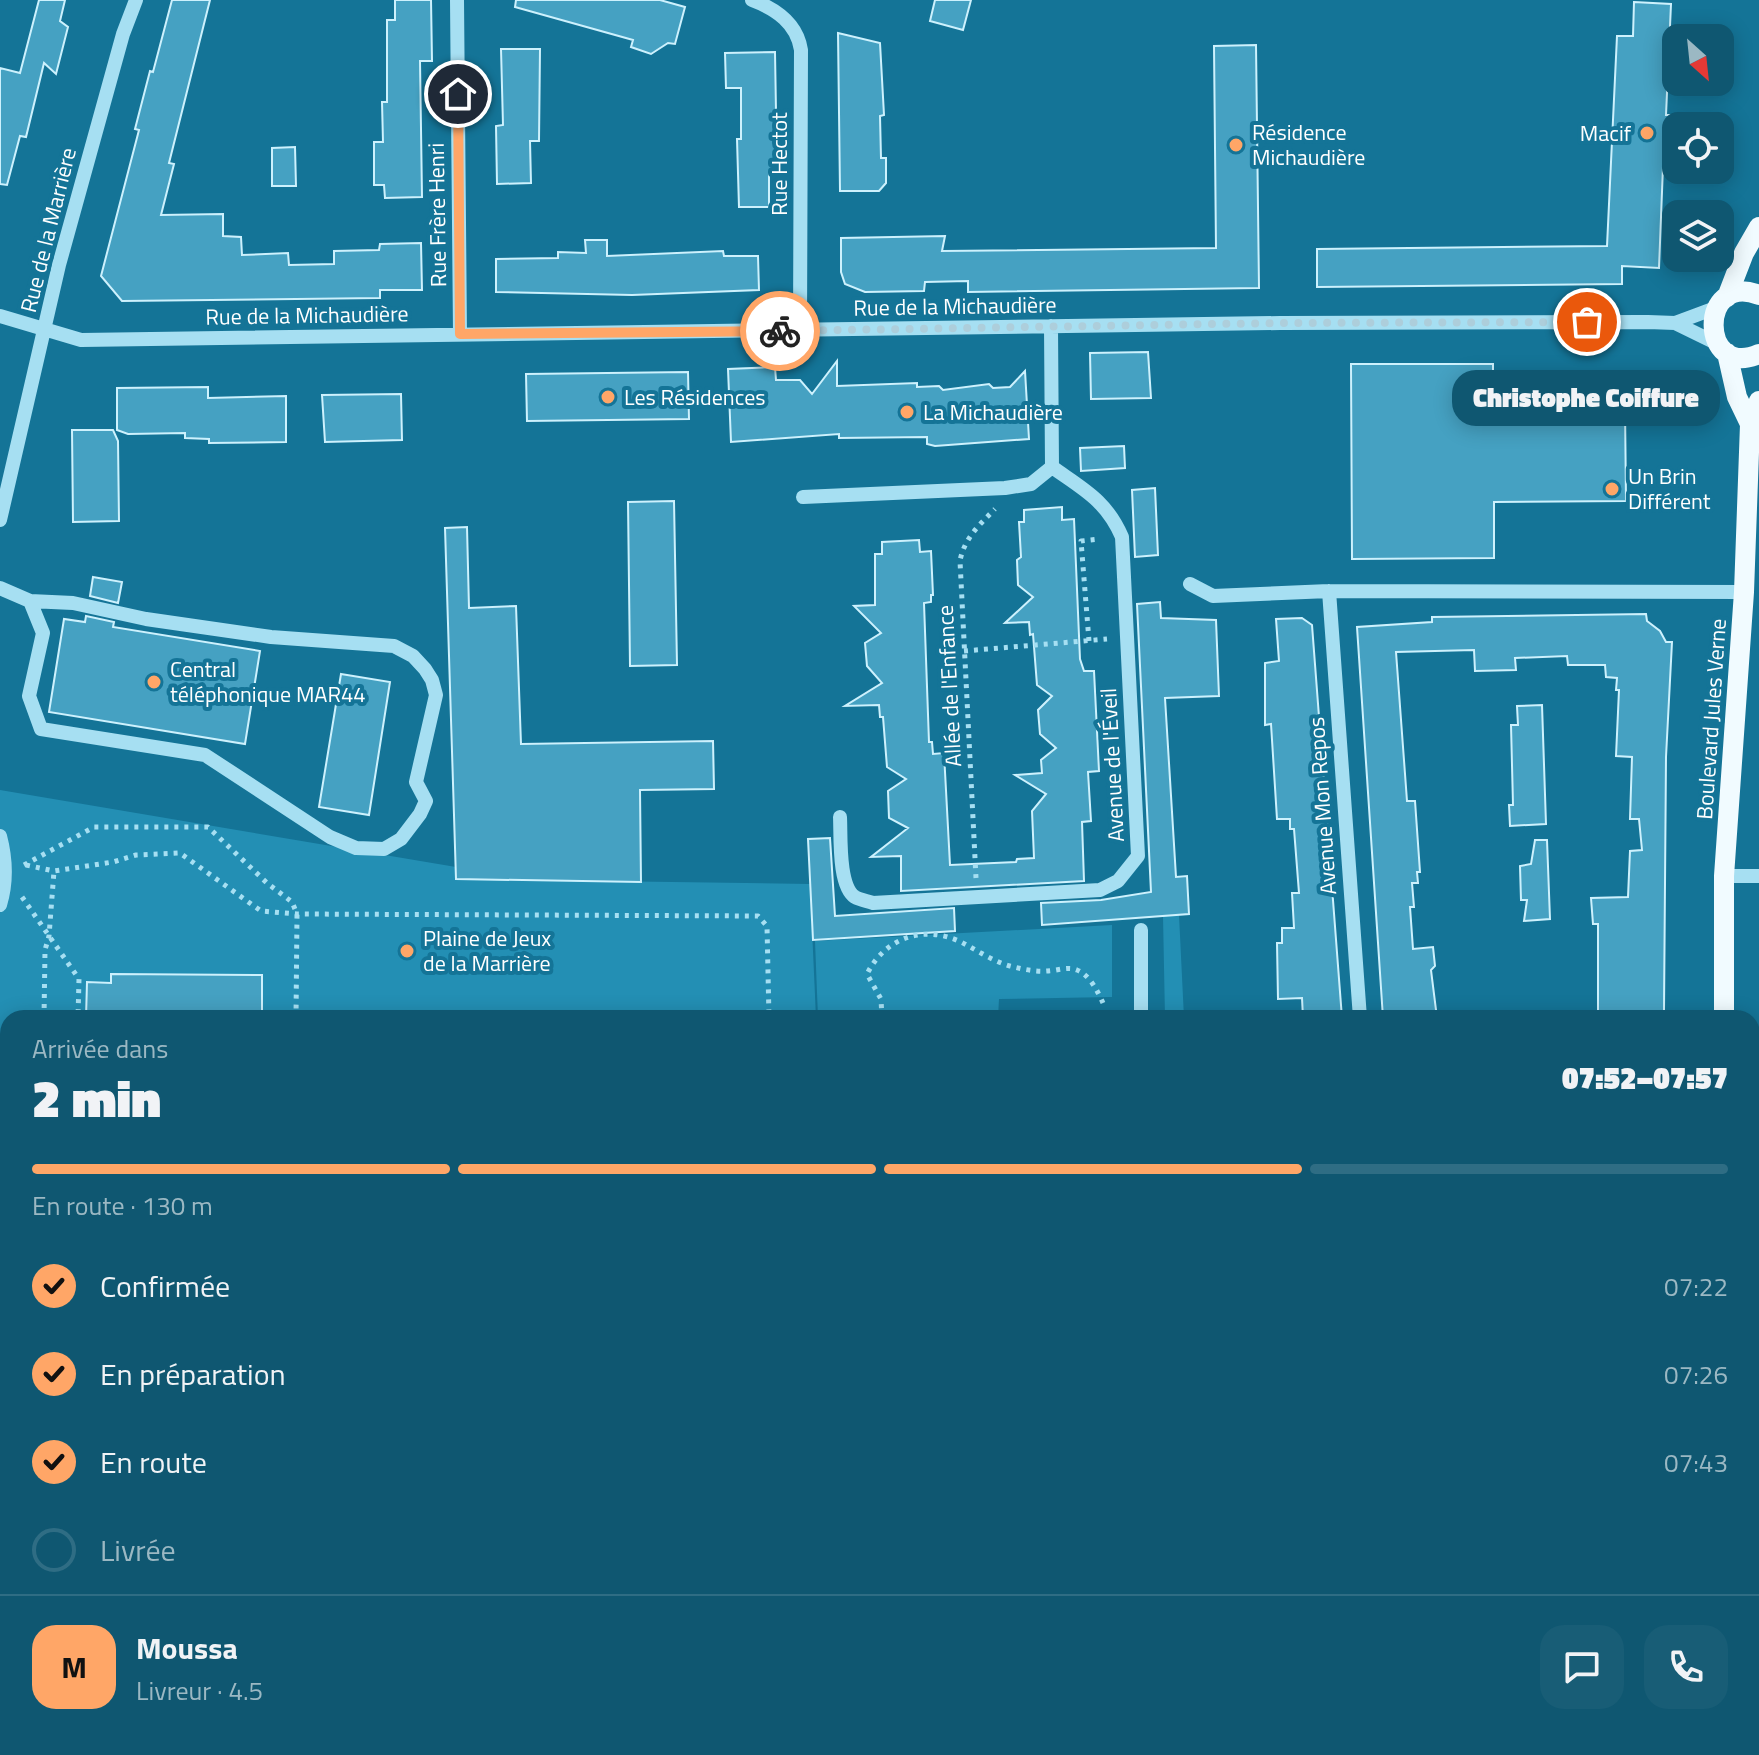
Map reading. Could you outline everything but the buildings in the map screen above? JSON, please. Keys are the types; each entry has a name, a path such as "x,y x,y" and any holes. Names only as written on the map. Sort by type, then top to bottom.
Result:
{"main road":[{"name":"Boulevard Jules Verne","path":"1750,424 1737,397 1722,348 1712,332 1713,319 1759,227"},
{"path":"1722,302 1739,292 1759,295"},
{"path":"1722,348 1739,357 1752,358 1759,354"},
{"name":"Boulevard Jules Verne","path":"1724,1010 1724,876 1744,592 1750,424 1759,401"}],"street":[{"name":"Rue de la Marrière","path":"0,520 59,265 123,34 136,0"},
{"name":"Rue Frère Henri","path":"457,0 460,334"},
{"name":"Rue Hectot","path":"752,0 773,9 792,25 801,50 800,330"},
{"name":"Rue de la Michaudière","path":"0,316 81,340 1295,323 1675,323 1722,302"},
{"name":"Rue de la Michaudière","path":"1675,323 1722,348"},
{"path":"803,497 1005,488 1031,484 1052,467 1051,326"},
{"name":"Avenue de l'Éveil","path":"840,817 847,889 856,897 873,903 1100,890 1118,881 1138,856 1122,537 1113,515 1088,491 1052,467"},
{"path":"1190,584 1213,596 1329,591 1744,592"},
{"path":"0,588 30,601 73,603 146,619 271,637 394,646 413,656 432,680 436,695 416,782 426,801 420,814 401,839 384,849 356,848 330,837 205,755 41,729 29,696 43,633 30,601"},
{"name":"Avenue Mon Repos","path":"1329,591 1359,1010"},
{"path":"0,836 5,867 0,905"},
{"path":"1724,876 1759,876"},
{"path":"1141,930 1141,1010"}],"path":[{"name":"Allée de l'Enfance","path":"977,897 959,579 962,548 974,530 1002,503 1005,488"},
{"path":"1089,641 1081,541 1122,537"},
{"path":"964,651 1128,638"},
{"path":"26,865 94,827 208,827 267,883 292,902 297,914 296,1010"},
{"path":"78,1010 79,979 5,867 26,865 54,871 113,862 136,855 180,853 261,911 297,914 758,916 767,926 769,1010"},
{"path":"44,1010 45,950 54,871"},
{"path":"882,1010 881,999 867,974 875,959 892,942 935,936 957,940 1001,963 1019,968 1044,972 1078,970 1095,986 1103,1003"}],"shaded area":[{"name":"Plaine de Jeux de la Marrière","path":"0,790 456,867 457,879 810,884 816,1010 0,1010"},
{"path":"1179,915 1184,1010 1165,1010 1163,916"},
{"path":"1112,925 1112,997 999,999 998,1010 818,1010 815,941"}],"way so far":[{"path":"780,331 1280,323 1587,322"}],"place":[{"name":"Macif","path":"1647,133"},
{"name":"Résidence Michaudière","path":"1236,145"},
{"name":"Christophe Coiffure","path":"1587,322"},
{"name":"Les Résidences","path":"608,397"},
{"name":"La Michaudière","path":"907,412"},
{"name":"Un Brin Différent","path":"1612,489"},
{"name":"Central téléphonique MAR44","path":"154,682"},
{"name":"Plaine de Jeux de la Marrière","path":"407,951"}],"route":[{"path":"458,94 460,334 780,331"}]}
